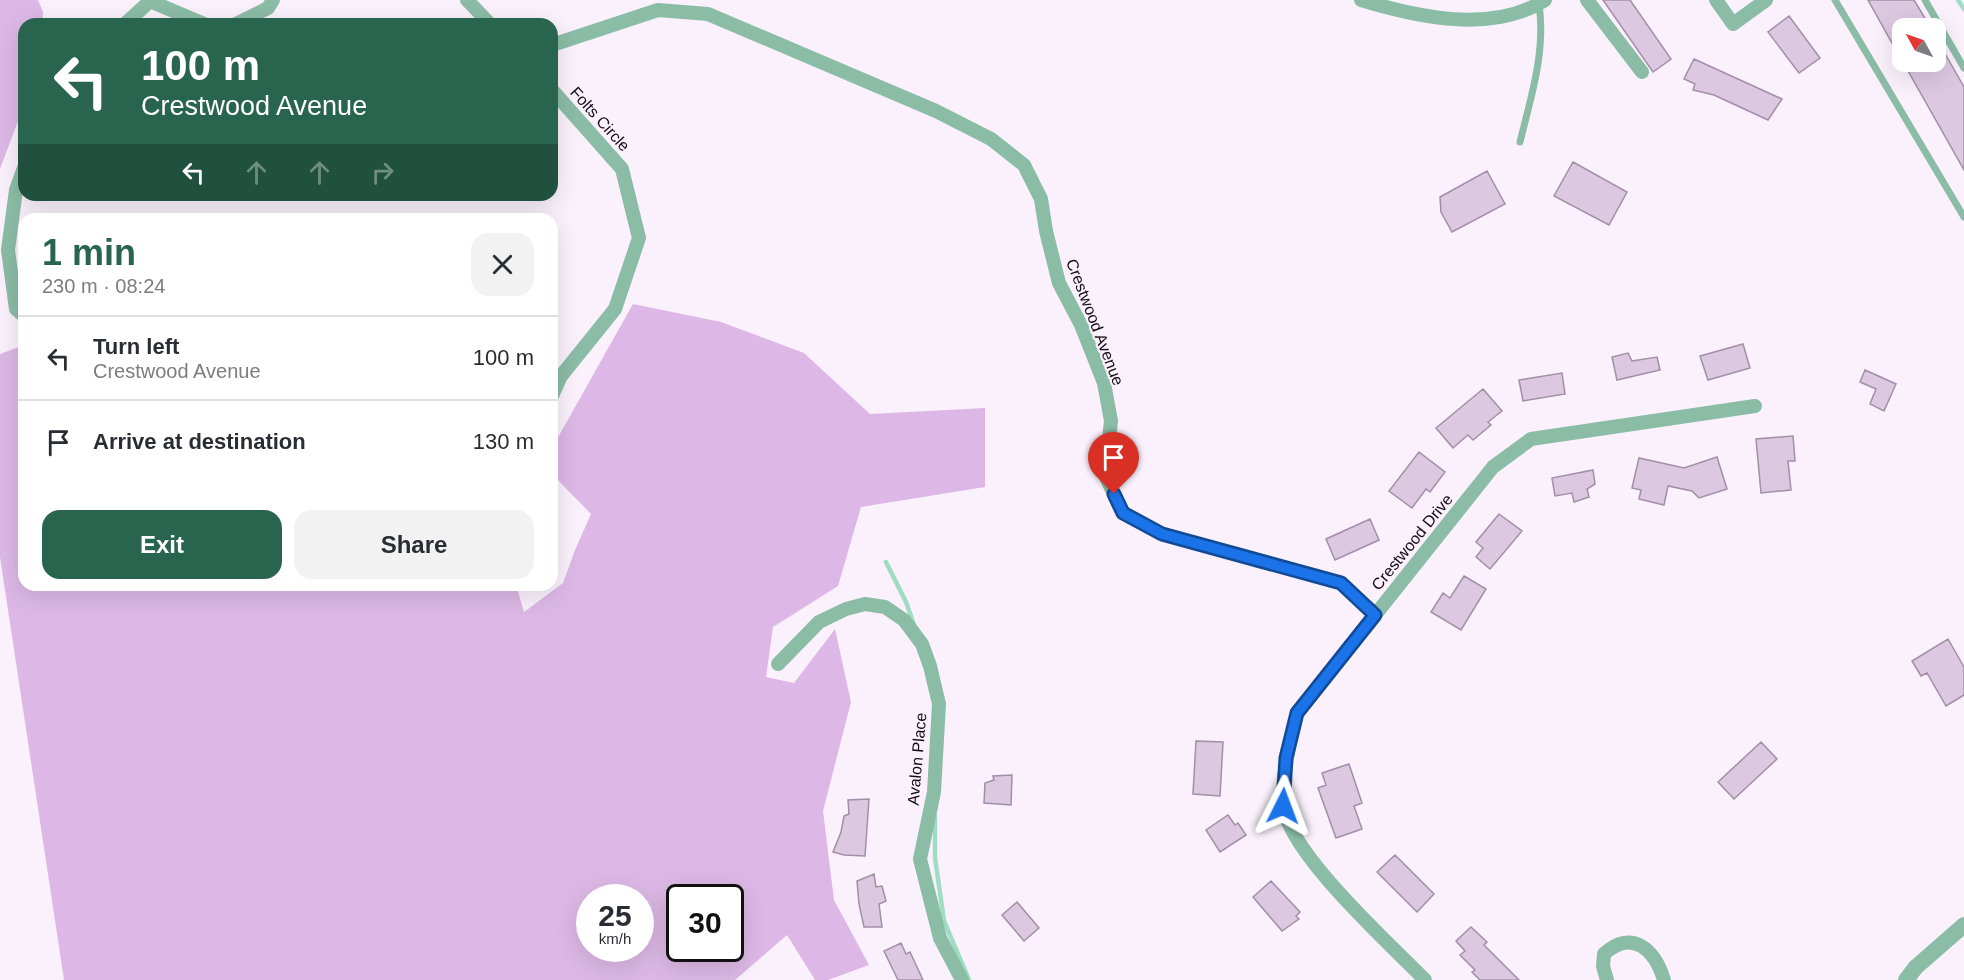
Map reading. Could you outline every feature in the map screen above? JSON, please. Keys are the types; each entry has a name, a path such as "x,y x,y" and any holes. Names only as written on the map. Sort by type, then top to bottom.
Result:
{"street":[{"path":"248,18 268,8 273,0"},
{"path":"467,0 484,18"},
{"path":"1361,0 1388,8 1468,20 1501,17 1542,2"},
{"path":"1587,0 1642,72"},
{"path":"1716,0 1733,24 1766,0"},
{"path":"132,18 150,1 190,18"},
{"name":"Crestwood Avenue","path":"558,43 658,10 708,14 936,111 991,139 1024,165 1041,199 1046,231 1059,283 1081,325 1104,383 1111,421 1105,475 1123,513 1162,534 1341,583 1375,615"},
{"name":"Folts Circle","path":"558,97 622,169 639,238 615,309 558,383"},
{"path":"18,184 8,250 18,311"},
{"name":"Crestwood Drive","path":"1425,980 1326,879 1296,839 1283,806 1286,758 1297,713 1493,467 1532,439 1755,406"},
{"name":"Avalon Place","path":"778,664 819,622 846,609 865,604 885,607 904,620 922,644 939,704 934,792 920,859 940,938 962,980"},
{"path":"1906,980 1916,968 1964,925"},
{"path":"1606,980 1603,966 1604,954 1623,942 1636,942 1651,953 1664,980"}],"lane":[{"path":"1835,0 1964,217"},
{"path":"1925,0 1964,68"},
{"path":"1520,142 1539,63 1542,2"}],"shaded area":[{"path":"0,0 38,0 43,18 18,18 18,121 0,169"},
{"path":"633,304 721,322 804,353 870,414 985,408 985,487 861,507 838,586 773,627 766,677 794,683 835,629 851,702 823,811 834,900 869,965 828,980 815,980 787,935 735,980 64,980 0,557 0,354 18,347 18,591 518,591 524,612 552,591 558,591 591,514 558,480 558,437"}],"building":[{"path":"1603,0 1630,0 1671,59 1653,72"},
{"path":"1868,0 1914,0 1925,18 1892,18 1892,43"},
{"path":"1789,16 1820,58 1799,73 1768,32"},
{"path":"1946,55 1964,87 1964,170 1909,72 1946,72"},
{"path":"1694,59 1782,99 1768,120 1714,95 1693,90 1695,84 1684,79"},
{"path":"1573,162 1627,192 1609,225 1554,196"},
{"path":"1487,171 1505,204 1452,232 1441,212 1440,197"},
{"path":"1743,344 1750,368 1708,380 1700,356"},
{"path":"1628,353 1632,361 1657,357 1660,370 1617,380 1612,357"},
{"path":"1865,370 1896,384 1884,411 1870,404 1876,389 1860,382"},
{"path":"1562,373 1565,394 1523,401 1519,380"},
{"path":"1483,389 1502,411 1488,422 1491,425 1473,440 1468,435 1453,448 1436,428"},
{"path":"1793,436 1795,461 1788,461 1791,490 1761,493 1756,439"},
{"path":"1419,452 1445,472 1430,492 1426,489 1412,508 1389,491"},
{"path":"1717,457 1727,489 1699,498 1692,491 1668,486 1664,505 1639,499 1641,490 1632,488 1639,458 1684,468"},
{"path":"1593,470 1595,484 1587,489 1589,497 1574,502 1572,493 1555,496 1552,478"},
{"path":"1499,514 1522,531 1490,569 1476,557 1483,548 1476,542"},
{"path":"1370,519 1379,540 1335,560 1326,539"},
{"path":"1464,576 1486,589 1461,630 1431,612 1443,593 1450,598"},
{"path":"1948,639 1964,667 1964,695 1946,706 1927,673 1921,676 1912,661"},
{"path":"1196,741 1223,742 1220,796 1193,794"},
{"path":"1761,742 1777,759 1734,799 1718,782"},
{"path":"1349,764 1362,803 1354,806 1362,829 1336,838 1318,788 1326,785 1322,773"},
{"path":"1012,775 1011,805 984,803 985,783 994,780 993,776"},
{"path":"869,799 865,856 833,852 841,832 844,816 849,814 848,800"},
{"path":"1228,815 1235,825 1238,823 1246,835 1220,852 1206,830"},
{"path":"1395,855 1434,894 1417,912 1377,872"},
{"path":"874,874 876,887 882,886 886,901 879,904 882,927 864,927 857,881"},
{"path":"1271,881 1300,912 1296,916 1299,919 1282,931 1253,897"},
{"path":"1017,902 1039,928 1024,941 1002,915"},
{"path":"1471,927 1487,942 1484,945 1519,980 1480,980 1472,972 1475,970 1460,955 1465,951 1456,941"},
{"path":"901,943 906,954 910,952 923,980 898,980 884,951"}],"waterway":[{"path":"1958,0 1964,9"},
{"path":"886,562 906,602 914,625"},
{"path":"935,816 935,858 944,921 969,980"}],"route":[{"path":"1114,494 1123,513 1162,534 1341,583 1375,615 1297,713 1286,758 1283,806"}]}
